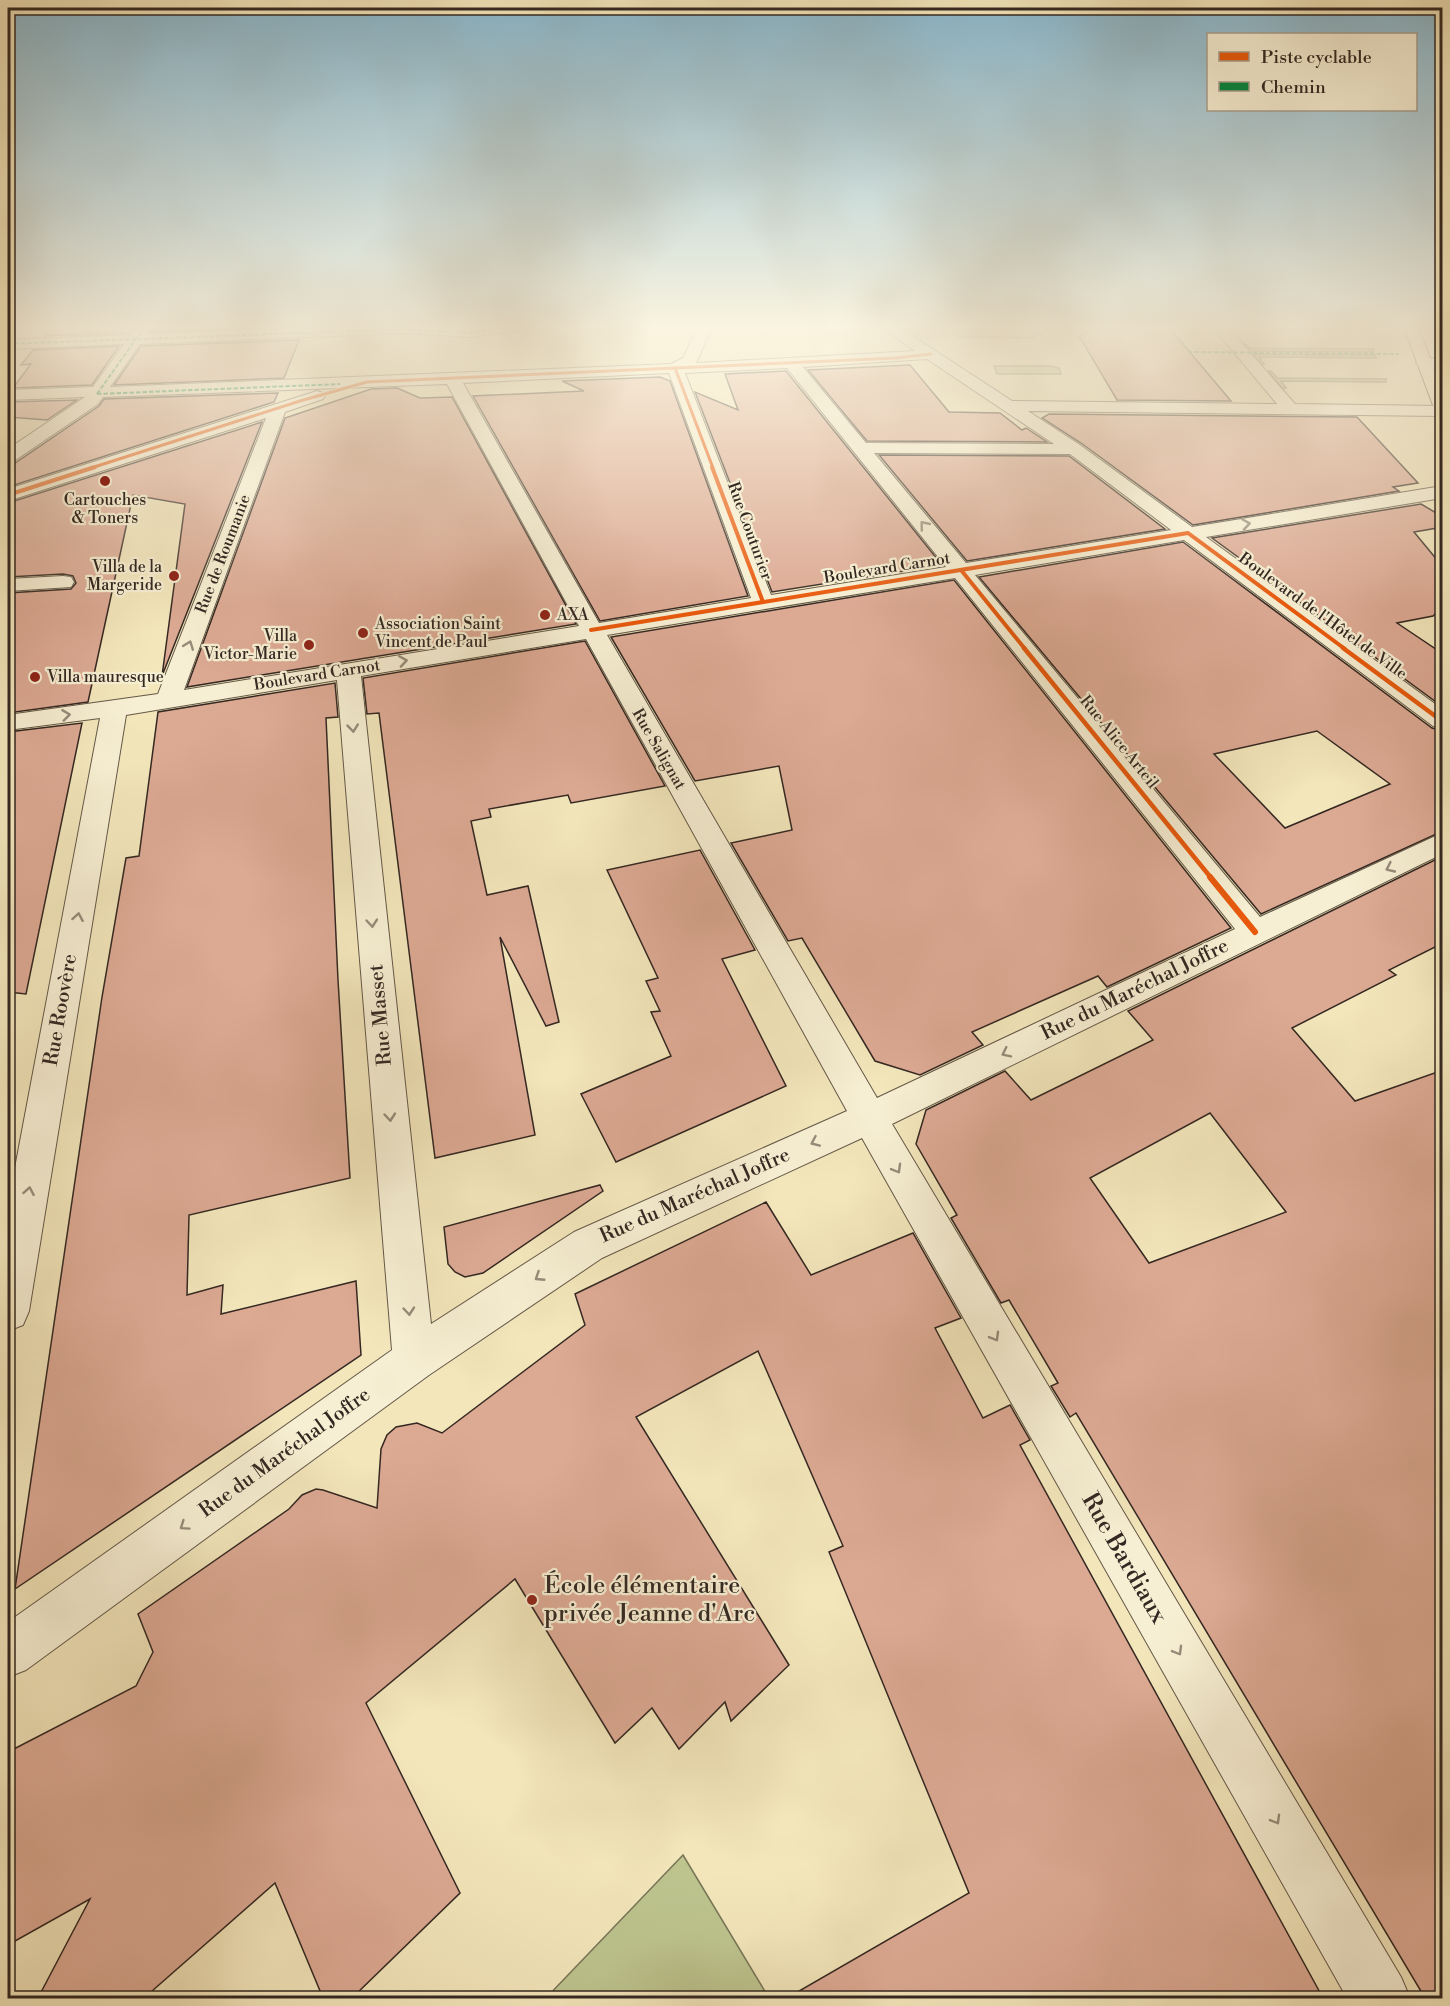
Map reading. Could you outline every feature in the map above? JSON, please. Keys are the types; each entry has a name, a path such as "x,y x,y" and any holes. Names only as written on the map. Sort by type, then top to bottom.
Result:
{"street":[{"path":"8,457 65,419"},
{"path":"8,495 245,419"},
{"name":"Rue de Roumanie","path":"168,700 274,419"},
{"name":"Rue Salignat","path":"474,419 868,1118"},
{"name":"Rue Couturier","path":"694,419 763,602"},
{"name":"Rue Alice Arteil","path":"837,419 1255,932"},
{"name":"Boulevard de l'Hôtel de Ville","path":"1029,419 1443,721"},
{"path":"861,448 1074,449"},
{"name":"Boulevard Carnot","path":"8,722 114,709 1443,492"},
{"path":"8,585 63,582"},
{"name":"Rue Masset","path":"348,670 414,1360"},
{"name":"Rue Roovère","path":"8,1311 114,709"},
{"name":"Rue du Maréchal Joffre","path":"8,1652 414,1360 588,1245 868,1118 1443,843"},
{"name":"Rue Bardiaux","path":"868,1118 1380,1998"}],"green space":[{"path":"683,1855 769,1998 546,1998"}],"building":[{"path":"80,419 222,419 8,487 8,468"},
{"path":"285,419 464,419 576,624 187,687"},
{"path":"486,419 684,419 748,596 600,621"},
{"path":"705,419 824,419 942,565 772,592"},
{"path":"848,419 1007,419 1022,430 1026,428 1047,442 867,441"},
{"path":"1043,419 1358,419 1418,483 1393,487 1399,491 1193,525 1081,443"},
{"path":"262,422 162,676 185,504 133,495 88,702 8,713 8,593 71,589 76,583 73,576 63,574 8,577 8,503"},
{"path":"879,455 1069,456 1165,529 967,561"},
{"path":"1421,504 1443,517 1443,527 1414,532 1443,567 1443,606 1433,616 1397,623 1443,654 1443,707 1212,538"},
{"path":"1183,542 1432,728 1443,731 1443,831 1261,914 979,577","holes":["1317,731 1390,784 1285,828 1214,754"]},
{"path":"954,580 1231,928 1107,987 1098,976 972,1032 983,1045 920,1075 875,1061 802,938 788,941 731,843 792,830 779,766 695,781 611,637"},
{"path":"585,641 665,786 571,803 568,795 489,809 491,817 471,821 487,895 528,886 559,1022 546,1026 500,937 535,1135 435,1158 379,713 367,714 363,678"},
{"path":"335,683 338,717 326,718 350,1178 189,1215 187,1295 223,1285 221,1314 356,1281 361,1355 15,1589 102,997 126,858 139,856 158,712"},
{"path":"82,723 26,994 8,992 8,732"},
{"path":"700,850 755,950 722,959 786,1086 616,1162 581,1094 671,1056 651,1012 660,1011 646,981 658,978 607,870"},
{"path":"1443,856 1443,943 1389,970 1396,975 1292,1028 1355,1101 1443,1070 1443,1998 1425,1998 1076,1413 1070,1417 1051,1386 1058,1383 1009,1300 1001,1303 951,1218 957,1215 916,1144 926,1110 1005,1071 1031,1100 1153,1040 1128,1011","holes":["1210,1113 1286,1212 1149,1263 1090,1178"]},
{"path":"600,1185 603,1191 483,1273 465,1277 455,1272 448,1264 444,1227"},
{"path":"766,1202 811,1275 913,1233 961,1318 935,1328 983,1418 1010,1405 1030,1440 1020,1445 1323,1998 787,1998 969,1893 829,1552 843,1546 758,1351 636,1417 789,1665 731,1721 725,1702 679,1749 652,1708 615,1743 515,1579 366,1703 460,1893 352,1998 323,1998 275,1883 144,1998 38,1998 90,1899 8,1945 8,1752 136,1686 153,1652 138,1614 289,1509 302,1495 316,1489 323,1490 377,1508 381,1449 387,1435 396,1427 417,1423 442,1433 585,1325 575,1294"}],"cycle path":[{"path":"8,495 245,419"},
{"path":"694,419 763,602"},
{"path":"591,630 1188,533 1442,721"},
{"path":"961,570 1255,932"}],"place":[{"name":"Cartouches & Toners","path":"105,481"},
{"name":"Villa de la Margeride","path":"174,576"},
{"name":"AXA","path":"545,615"},
{"name":"Association Saint Vincent de Paul","path":"363,633"},
{"name":"Villa Victor-Marie","path":"309,645"},
{"name":"Villa mauresque","path":"35,677"},
{"name":"École élémentaire privée Jeanne d'Arc","path":"532,1600"}]}
